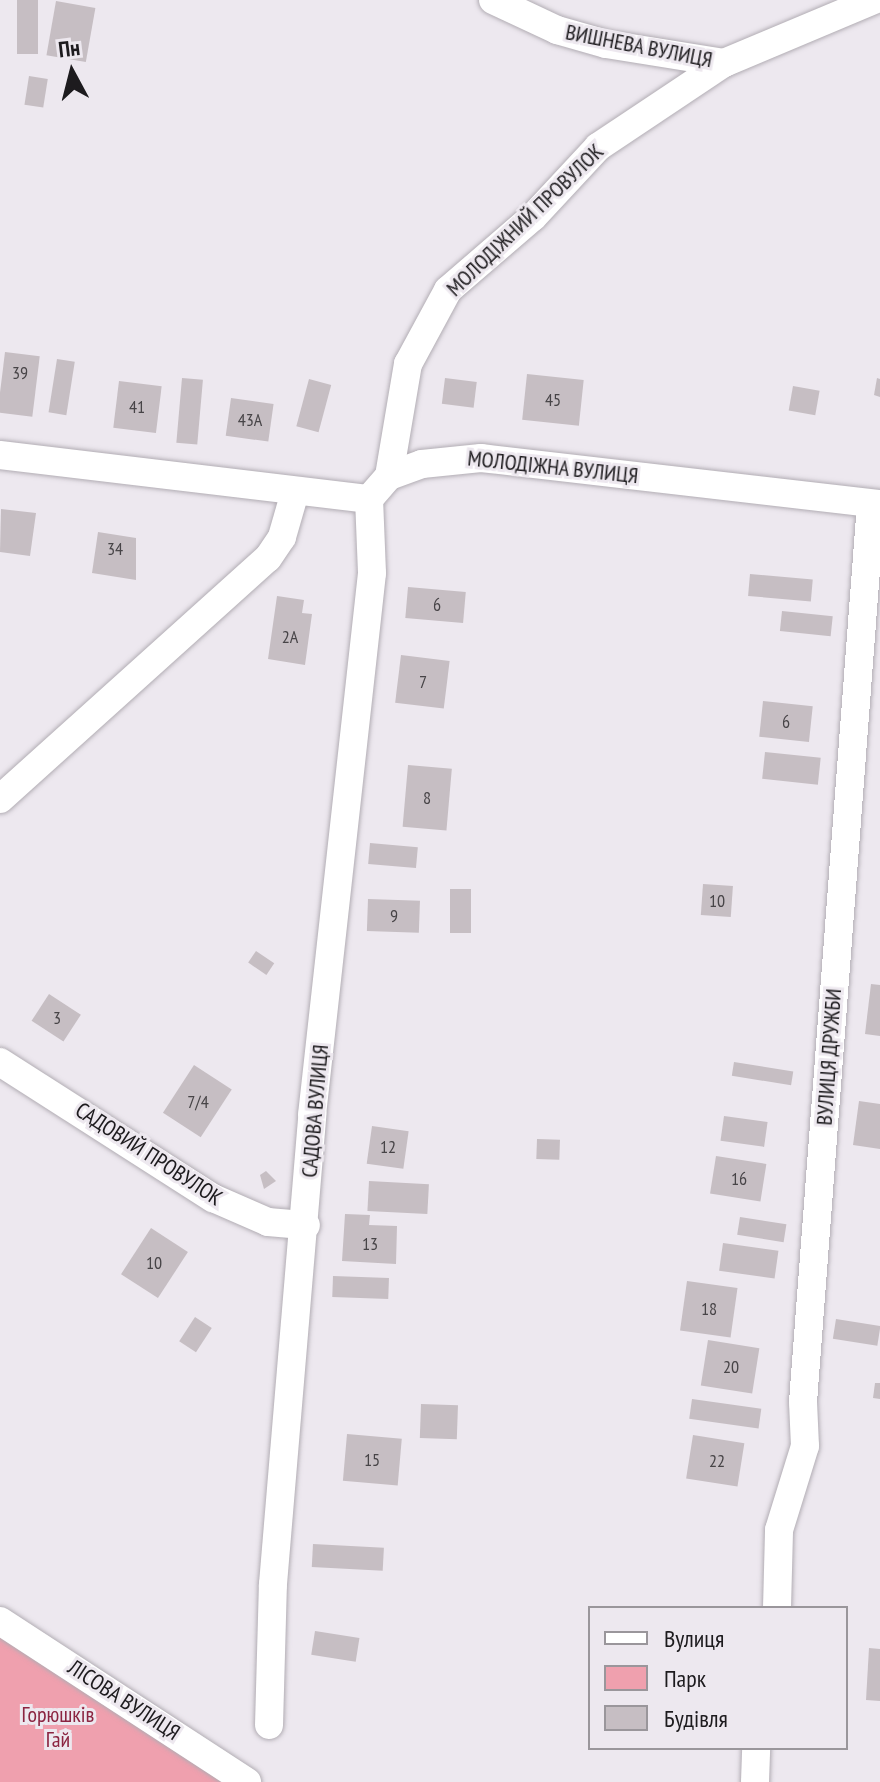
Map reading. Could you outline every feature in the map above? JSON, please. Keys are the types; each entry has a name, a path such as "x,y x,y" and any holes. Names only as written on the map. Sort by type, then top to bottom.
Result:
{"street":[{"name":"ВИШНЕВА ВУЛИЦЯ","path":"493,0 557,30 606,44 724,63 874,0"},
{"name":"МОЛОДІЖНИЙ ПРОВУЛОК","path":"389,476 408,364 448,290 533,217 598,147 724,63"},
{"path":"0,455 369,499 389,476"},
{"name":"МОЛОДІЖНА ВУЛИЦЯ","path":"389,476 442,459 481,458 876,504"},
{"path":"0,799 268,558 282,537 295,492"},
{"name":"САДОВА ВУЛИЦЯ","path":"269,1725 273,1584 306,1225 312,1115 372,573 369,499"},
{"name":"ВУЛИЦЯ ДРУЖБИ","path":"777,1606 779,1530 805,1446 803,1402 876,504"},
{"name":"САДОВИЙ ПРОВУЛОК","path":"0,1062 213,1198 268,1222 306,1225"},
{"name":"ЛІСОВА ВУЛИЦЯ","path":"0,1621 247,1782"},
{"path":"755,1782 756,1750"}],"green space":[{"name":"Горюшків Гай","path":"0,1625 242,1782 0,1782"}],"building":[{"path":"17,0 38,0 38,54 17,54"},
{"path":"56,1 95,8 86,62 46,55"},
{"path":"29,76 48,79 43,108 24,105"},
{"path":"5,352 40,356 32,417 0,413"},
{"path":"57,359 75,362 66,415 49,412"},
{"path":"527,374 584,380 579,426 522,420"},
{"path":"182,378 203,380 197,445 176,443"},
{"path":"445,378 477,382 474,408 442,404"},
{"path":"877,378 880,379 880,397 874,395"},
{"path":"309,379 331,385 319,432 296,426"},
{"path":"119,381 162,386 156,433 113,428"},
{"path":"793,386 820,391 815,415 789,411"},
{"path":"231,398 274,404 268,442 226,436"},
{"path":"1,509 36,513 30,556 0,552"},
{"path":"98,532 136,538 136,580 92,573"},
{"path":"750,574 813,579 811,601 748,596"},
{"path":"408,587 466,592 463,623 405,618"},
{"path":"277,596 304,600 302,613 312,614 305,665 268,659"},
{"path":"782,611 833,616 831,636 780,631"},
{"path":"401,655 450,661 444,709 395,703"},
{"path":"763,701 813,706 809,742 759,737"},
{"path":"765,752 821,758 818,785 762,779"},
{"path":"408,765 452,769 446,831 403,827"},
{"path":"370,843 418,847 416,868 368,864"},
{"path":"703,884 733,886 731,917 701,915"},
{"path":"450,889 471,889 471,933 450,933"},
{"path":"368,899 420,901 419,933 367,931"},
{"path":"256,951 274,963 266,975 248,963"},
{"path":"871,984 880,985 880,1036 865,1034"},
{"path":"49,994 81,1015 63,1042 32,1021"},
{"path":"734,1062 793,1071 791,1085 732,1076"},
{"path":"194,1065 232,1090 201,1137 163,1113"},
{"path":"859,1101 880,1104 880,1149 853,1145"},
{"path":"724,1116 768,1122 764,1147 721,1141"},
{"path":"372,1126 409,1131 403,1169 367,1164"},
{"path":"537,1139 560,1140 559,1160 536,1159"},
{"path":"716,1156 766,1164 760,1202 710,1194"},
{"path":"266,1171 276,1181 264,1189 260,1175"},
{"path":"369,1181 429,1184 427,1214 367,1211"},
{"path":"345,1214 370,1215 369,1225 397,1226 396,1264 342,1261"},
{"path":"740,1217 786,1224 784,1242 737,1235"},
{"path":"151,1228 188,1252 158,1298 121,1274"},
{"path":"723,1243 778,1251 775,1279 719,1271"},
{"path":"333,1276 389,1278 388,1299 332,1297"},
{"path":"687,1281 738,1288 731,1338 680,1331"},
{"path":"195,1317 212,1328 196,1352 179,1341"},
{"path":"836,1319 880,1326 877,1346 833,1339"},
{"path":"708,1340 759,1348 752,1394 701,1385"},
{"path":"875,1383 880,1383 880,1399 873,1398"},
{"path":"692,1399 761,1409 759,1429 689,1419"},
{"path":"421,1404 458,1405 457,1439 420,1438"},
{"path":"347,1434 402,1439 398,1486 343,1481"},
{"path":"693,1435 744,1443 737,1487 686,1478"},
{"path":"313,1544 384,1548 383,1571 312,1567"},
{"path":"315,1631 359,1638 356,1662 311,1655"},
{"path":"869,1648 880,1649 880,1701 866,1700"}]}
